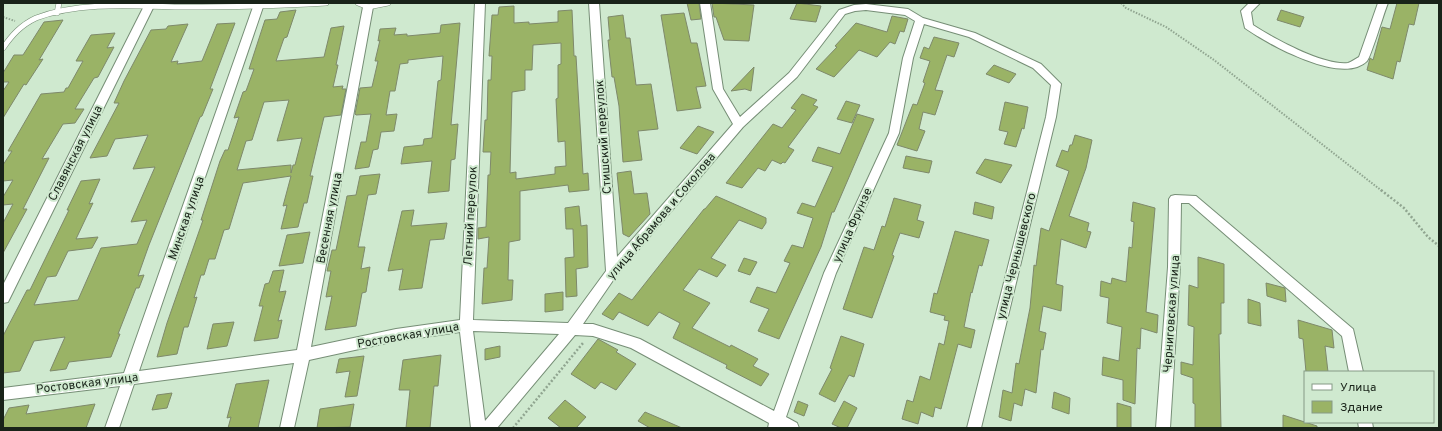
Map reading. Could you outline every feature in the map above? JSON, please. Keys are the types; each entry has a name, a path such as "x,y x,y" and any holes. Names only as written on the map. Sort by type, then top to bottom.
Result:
{"street":[{"name":"Летний переулок","path":"478,428 466,325 480,3"},
{"name":"Стишский переулок","path":"594,3 612,272"},
{"path":"705,3 718,89 739,124"},
{"path":"1255,3 1246,11 1248,26 1261,36 1291,50 1331,64 1351,66 1363,59 1383,3"},
{"name":"Весенняя улица","path":"287,428 303,355 363,5"},
{"name":"Минская улица","path":"112,428 258,7"},
{"name":"улица Абрамова и Соколова","path":"488,428 571,330 612,272 739,124 793,74 842,12 854,8 866,7 908,12 920,20"},
{"name":"Славянская улица","path":"3,298 148,8"},
{"name":"улица Чернышевского","path":"920,20 972,35 1037,66 1056,84 1050,117 974,428"},
{"name":"улица Фрунзе","path":"776,424 830,273 894,133 908,58 920,20"},
{"name":"Черниговская улица","path":"1163,428 1174,267 1175,199 1192,199 1348,333 1356,371"},
{"name":"Ростовская улица","path":"3,394 303,355 396,335 466,325 593,330 635,342 776,424 792,428"}],"lane":[{"path":"57,13 59,3"},
{"path":"3,48 13,33 25,24 37,18 96,3"},
{"path":"87,6 148,8 258,7 326,3"},
{"path":"363,5 388,3"}],"path":[{"path":"1121,3 1126,8 1166,28 1214,60 1404,208 1428,237 1439,246"},
{"path":"513,428 593,330"}],"building":[{"path":"687,3 699,3 701,19 691,20"},
{"path":"712,3 754,5 749,41 724,40 716,17 714,17"},
{"path":"797,3 821,6 816,22 790,19"},
{"path":"1397,3 1419,3 1414,25 1409,24 1400,62 1397,61 1393,79 1367,70 1370,58 1373,60 1382,27 1390,29"},
{"path":"514,6 514,23 529,22 529,24 558,22 558,11 572,10 583,174 588,173 589,190 569,192 568,185 520,191 520,240 509,242 508,280 513,280 512,300 482,304 484,268 487,268 489,237 478,239 478,228 486,227 488,175 490,175 491,152 483,152 485,120 487,120 488,80 491,80 492,56 489,56 492,15 498,15 499,7","holes":["561,43 561,64 558,65 558,98 556,99 558,142 565,141 566,166 555,167 555,174 516,179 516,172 510,173 512,92 525,90 525,70 532,70 533,45"]},
{"path":"296,10 287,37 284,38 276,61 324,57 331,28 344,26 333,87 343,86 342,89 346,89 341,115 324,117 310,176 313,176 307,203 304,203 298,227 281,229 287,205 283,206 291,176 243,183 229,229 224,230 215,259 209,259 204,275 201,275 194,298 197,297 188,327 184,327 177,354 157,357 167,323 203,220 201,220 220,161 225,150 228,150 239,117 234,118 243,92 246,91 254,69 249,69 265,20 277,19 280,12","holes":["289,100 277,141 302,138 295,165 293,165 291,173 291,165 237,170 246,141 252,140 264,102"]},
{"path":"1281,10 1304,17 1300,27 1277,20"},
{"path":"684,13 691,43 697,43 706,86 696,87 701,108 677,111 661,15"},
{"path":"623,15 626,38 630,38 636,85 651,84 658,129 638,131 642,160 623,162 619,106 614,77 612,77 608,40 610,40 608,17"},
{"path":"892,16 908,19 904,32 900,31 895,44 890,42 877,57 859,50 834,77 816,69 837,47 835,46 856,23 887,32"},
{"path":"63,20 39,60 43,59 26,85 24,84 3,118 3,91 9,82 3,82 3,73 14,55 23,55 44,22"},
{"path":"235,23 210,89 213,89 202,116 200,117 149,245 138,276 144,275 139,288 136,288 118,334 120,334 111,357 69,362 66,369 50,371 65,337 34,341 20,371 3,373 3,336 27,290 30,290 69,210 67,210 81,181 100,179 89,204 93,203 76,239 98,237 92,248 68,251 56,276 47,277 34,305 78,300 101,248 137,244 147,220 131,222 155,167 133,169 148,135 115,139 107,156 90,158 119,103 114,103 151,30 166,29 168,26 188,24 171,62 178,61 177,64 202,61 217,24"},
{"path":"460,23 451,125 458,124 455,159 451,160 449,191 428,193 432,161 401,164 404,147 423,145 424,139 432,138 438,81 441,80 443,56 408,60 408,63 400,64 395,91 390,91 386,115 397,114 394,131 381,132 378,149 373,150 369,167 355,169 361,142 366,142 371,114 355,114 360,88 372,87 378,61 375,61 380,40 378,41 380,29 396,28 394,35 407,34 407,36 440,33 441,25"},
{"path":"115,33 107,48 114,47 98,77 94,78 75,109 84,109 75,123 63,124 42,159 49,158 23,209 27,209 3,253 3,223 13,204 3,205 3,197 13,180 3,181 3,165 12,151 8,151 41,94 64,92 66,88 68,88 83,61 76,61 91,35"},
{"path":"934,37 959,43 954,57 947,55 935,90 943,91 935,115 923,112 919,129 925,131 917,151 897,145 913,104 917,105 925,83 923,82 930,61 920,58 924,47 929,49"},
{"path":"994,65 1016,74 1009,83 986,74"},
{"path":"754,67 751,91 745,89 731,91"},
{"path":"802,94 817,100 813,105 818,107 788,147 794,150 785,163 783,162 781,164 772,160 765,171 758,168 742,188 726,183 773,124 782,128 796,110 791,108"},
{"path":"846,101 860,105 852,123 837,119"},
{"path":"1005,102 1028,107 1024,129 1022,128 1016,147 1004,144 1008,132 999,130"},
{"path":"857,114 874,119 834,212 832,212 821,247 779,339 758,331 769,309 750,302 757,287 776,293 790,263 784,261 792,245 803,248 813,218 797,213 802,203 815,207 833,167 812,161 818,147 840,154"},
{"path":"698,126 714,132 697,154 680,148"},
{"path":"1075,135 1092,140 1086,168 1069,216 1089,223 1087,231 1091,232 1086,248 1061,239 1056,284 1063,286 1061,311 1043,306 1039,331 1046,333 1043,350 1041,349 1036,393 1025,389 1022,406 1014,403 1011,421 999,417 1003,390 1012,393 1016,363 1019,364 1030,308 1034,265 1036,266 1041,228 1049,231 1069,171 1056,166 1062,150 1068,152"},
{"path":"906,156 932,161 929,173 903,168"},
{"path":"985,159 1012,165 1001,183 976,173"},
{"path":"631,171 634,194 647,193 650,214 629,237 623,234 617,173"},
{"path":"380,174 376,194 368,195 358,247 365,247 361,269 370,267 366,292 362,293 356,326 325,330 332,296 326,297 331,271 327,271 332,250 336,250 347,196 356,195 360,176"},
{"path":"716,196 766,218 766,223 762,229 739,220 711,258 726,265 717,277 699,269 683,290 710,303 692,328 758,359 753,366 769,374 761,386 726,368 727,365 673,338 680,323 659,312 648,326 619,312 613,320 602,314 619,293 632,300"},
{"path":"894,198 921,205 917,220 924,222 919,238 900,233 892,255 894,256 872,318 843,309 864,247 874,250 882,226 885,227"},
{"path":"975,202 994,207 992,219 973,214"},
{"path":"1133,202 1155,208 1146,312 1158,315 1157,333 1141,328 1140,349 1137,348 1135,404 1123,400 1123,380 1102,375 1103,357 1119,361 1122,327 1107,323 1109,298 1100,296 1101,281 1111,284 1112,278 1126,282 1129,247 1132,248 1134,222 1131,221"},
{"path":"579,206 581,226 587,225 588,267 576,269 577,296 566,297 565,258 574,257 573,229 566,229 565,208"},
{"path":"414,210 411,226 447,223 444,239 430,240 422,288 399,290 403,269 388,271 402,211"},
{"path":"955,231 989,240 982,266 979,265 972,293 971,292 964,327 975,330 971,348 958,344 941,409 935,407 933,417 921,412 918,424 902,419 907,400 913,402 920,376 930,380 939,343 944,345 949,321 944,320 945,316 930,312 934,293 937,294"},
{"path":"310,232 303,263 279,266 287,235"},
{"path":"1198,257 1224,264 1224,303 1221,303 1221,334 1219,334 1221,428 1195,428 1193,378 1181,374 1181,362 1193,365 1194,327 1188,325 1189,285 1198,288"},
{"path":"744,258 757,262 750,275 738,271"},
{"path":"284,270 279,292 286,291 278,321 282,320 278,338 254,341 263,306 259,306 265,284 269,283 273,271"},
{"path":"1266,283 1285,288 1286,302 1267,296"},
{"path":"563,292 563,310 545,312 545,294"},
{"path":"1248,299 1260,303 1261,326 1248,323"},
{"path":"1298,320 1332,330 1334,348 1325,346 1328,371 1306,371 1303,339 1299,338"},
{"path":"234,322 227,346 207,349 213,324"},
{"path":"841,336 864,344 854,377 849,375 835,402 819,394 832,369 830,368"},
{"path":"598,339 618,350 616,352 636,364 616,390 601,382 595,389 571,374"},
{"path":"500,346 500,357 485,360 485,349"},
{"path":"441,355 438,386 434,386 430,428 406,428 410,390 399,390 403,360"},
{"path":"364,356 357,396 345,397 350,371 336,373 339,359"},
{"path":"269,380 258,428 228,428 231,417 227,418 236,384"},
{"path":"1054,392 1070,398 1069,414 1052,408"},
{"path":"172,393 167,408 152,410 157,395"},
{"path":"565,400 586,417 576,428 561,428 548,418"},
{"path":"798,401 808,405 804,416 794,412"},
{"path":"844,401 857,408 847,428 841,428 832,424"},
{"path":"1117,403 1131,407 1131,428 1117,428"},
{"path":"95,404 86,428 3,428 3,420 9,408 29,405 26,414"},
{"path":"354,404 350,427 317,428 320,409"},
{"path":"645,412 682,428 650,428 638,421"},
{"path":"1283,415 1317,426 1317,428 1283,428"}]}
